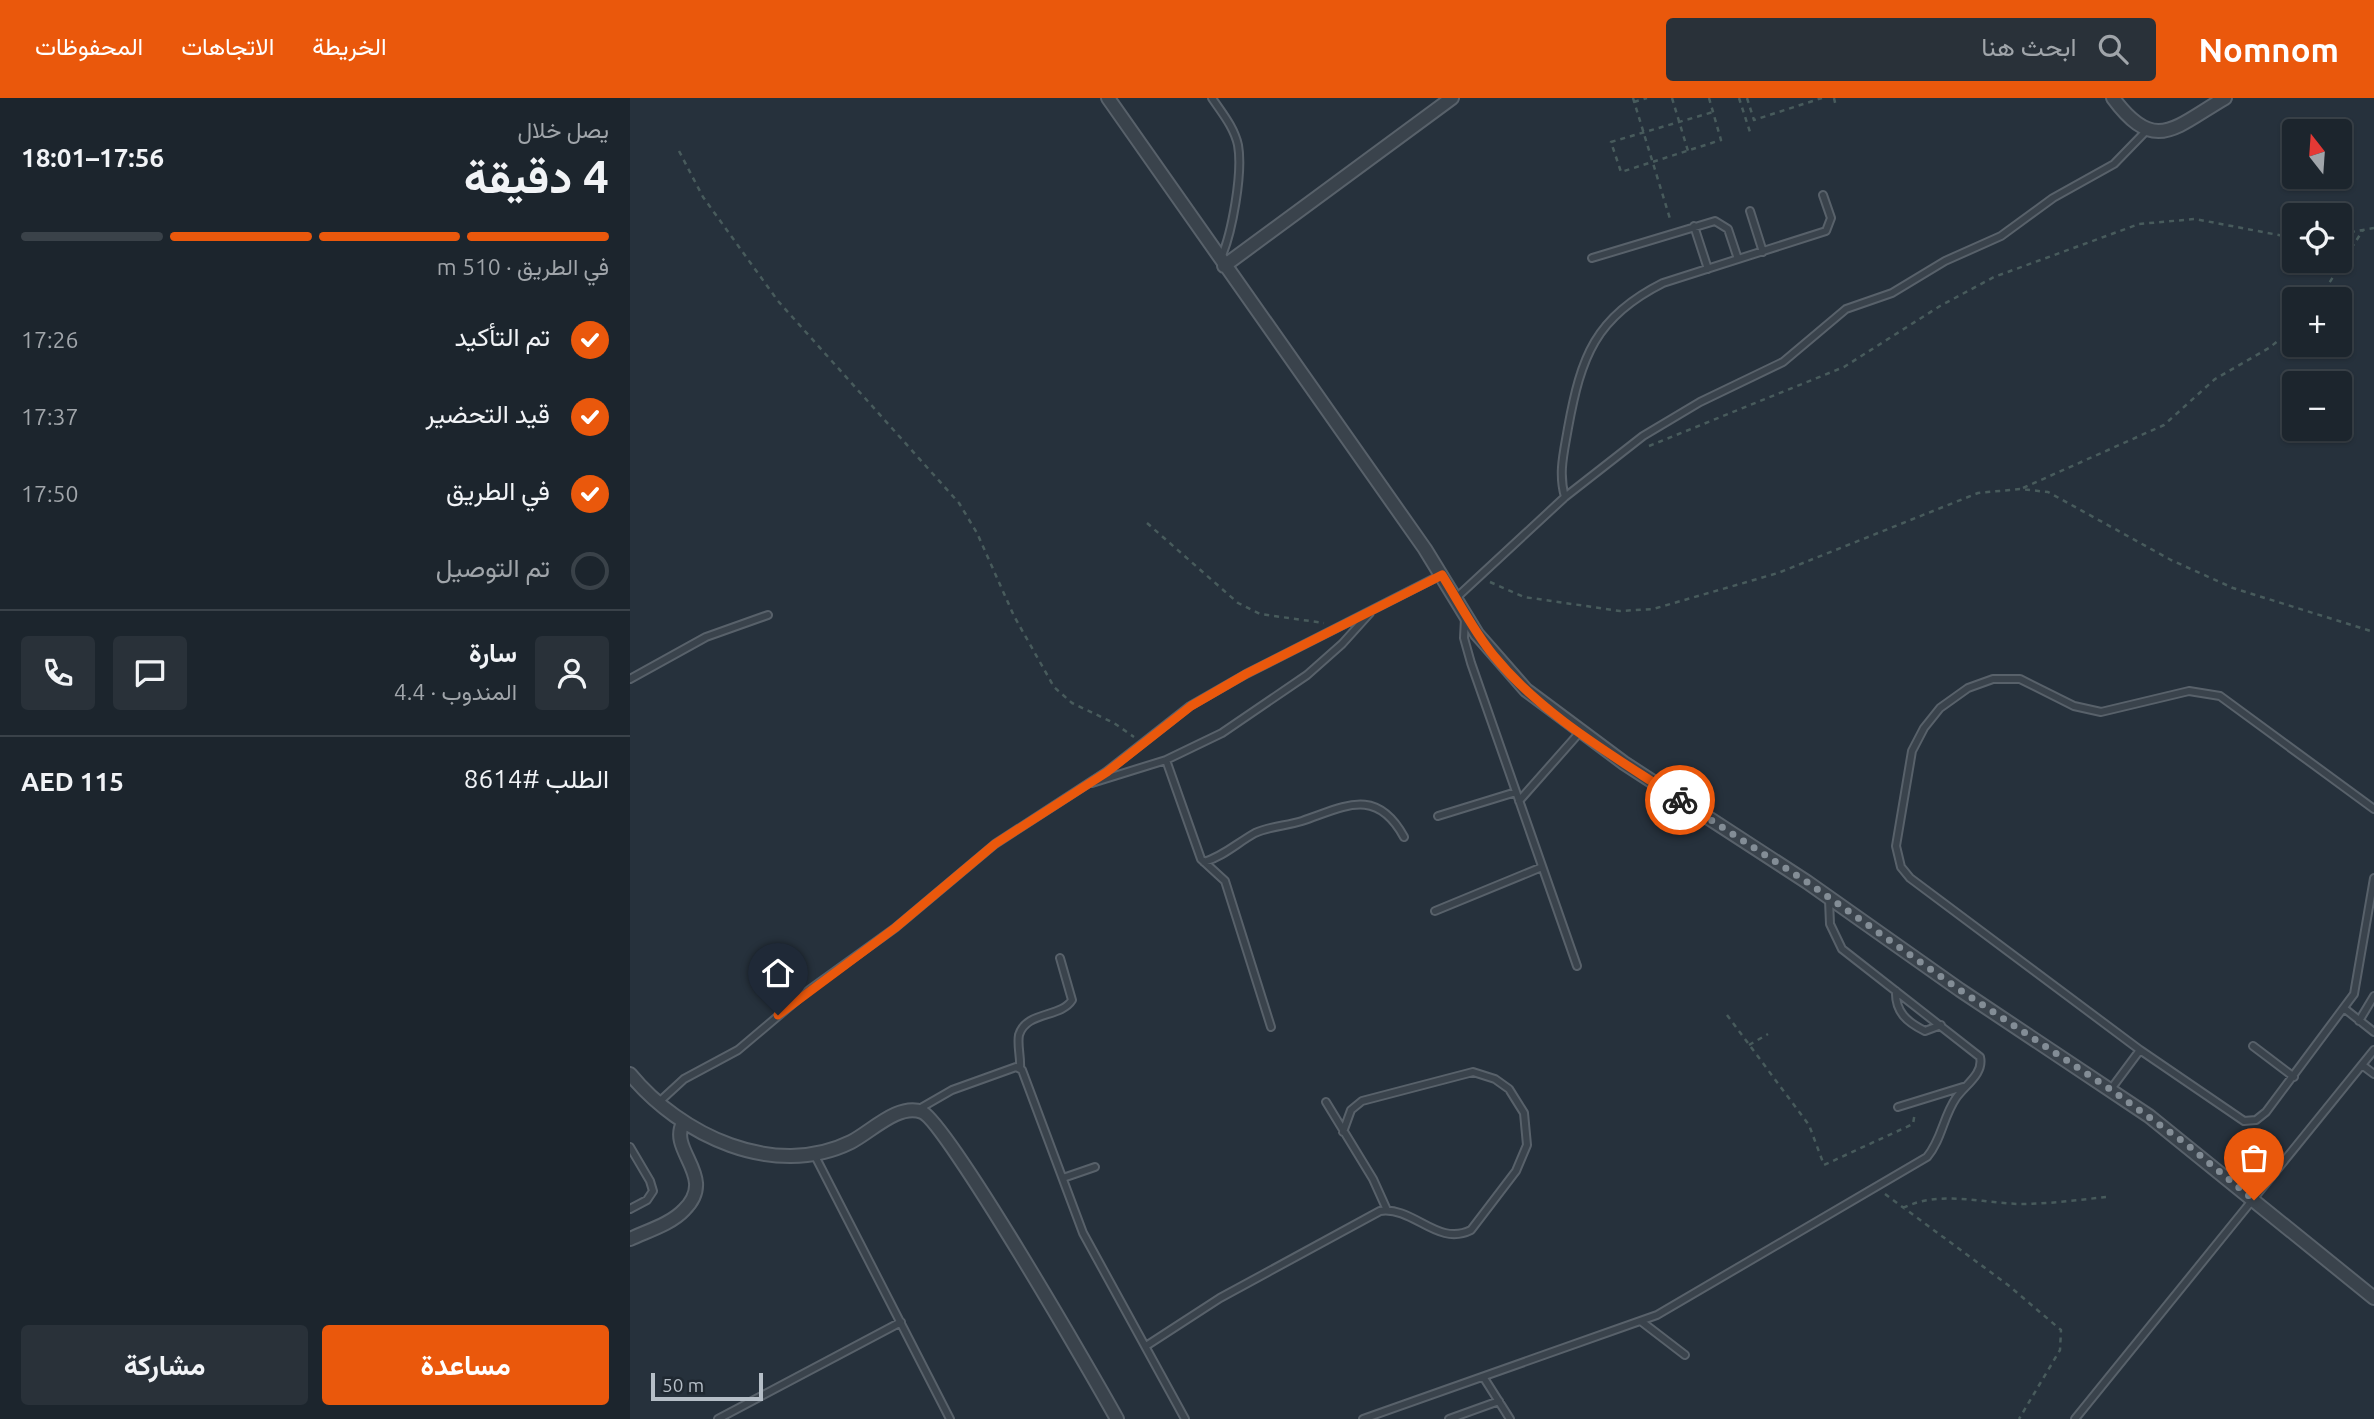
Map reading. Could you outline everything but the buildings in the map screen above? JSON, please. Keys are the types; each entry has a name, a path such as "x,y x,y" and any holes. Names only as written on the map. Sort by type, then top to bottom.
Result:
{"street":[{"path":"1108,98 1509,673 1544,706 1580,732 1829,898 2185,1143 2374,1298"},
{"path":"1222,263 1452,98"},
{"path":"2113,98 2129,119 2147,131 2169,130 2225,98"},
{"path":"630,1074 658,1103 683,1123 719,1140 766,1154 814,1154 849,1143 903,1112 917,1111 930,1116 946,1137 1075,1344 1117,1419"},
{"path":"630,1239 677,1216 691,1202 697,1183 696,1173 680,1139 683,1123"}],"lane":[{"path":"1212,98 1231,127 1239,155 1229,234 1222,263"},
{"path":"1456,598 1565,497 1671,418 1783,362 1846,309 1892,293 1945,261 2001,236 2053,198 2106,170 2147,131"},
{"path":"1565,497 1560,470 1577,377 1596,338 1617,313 1643,293 1826,231 1830,218 1823,195"},
{"path":"1750,211 1763,252"},
{"path":"1592,258 1715,221 1724,225 1738,259"},
{"path":"1694,226 1708,269"},
{"path":"658,1103 684,1079 737,1050 809,990 895,928 995,844 1087,785 1218,689 1442,575"},
{"path":"1087,785 1166,761 1222,733 1294,685 1342,644 1373,610"},
{"path":"1465,613 1467,651 1577,966"},
{"path":"630,679 706,637 768,615"},
{"path":"2374,810 2230,701 2210,693 2178,693 2101,712 2074,706 2033,683 2007,677 1968,688 1940,708 1924,728 1912,751 1896,846 1901,867 1910,878 2140,1050 2244,1121 2262,1117 2345,1010 2359,977 2374,878"},
{"path":"1519,801 1580,732"},
{"path":"1166,761 1204,862 1225,881 1271,1027"},
{"path":"1438,816 1516,792"},
{"path":"1204,862 1223,855 1263,830 1296,823 1354,803 1375,807 1395,824 1404,837"},
{"path":"1436,911 1542,867"},
{"path":"1363,1419 1643,1322 1686,1300 1927,1157 1939,1140 1953,1102 1979,1070 1980,1057 1842,949 1830,924 1829,898"},
{"path":"1060,958 1072,1000 1067,1007 1032,1020 1023,1028 1018,1039 1020,1068 1097,1261 1185,1419"},
{"path":"1896,991 1896,1004 1901,1014 1925,1031 1941,1025"},
{"path":"2360,1021 2374,996"},
{"path":"2345,1010 2374,1032"},
{"path":"2253,1045 2294,1077"},
{"path":"2110,1089 2140,1050"},
{"path":"2075,1419 2374,1050"},
{"path":"2362,1065 2374,1074"},
{"path":"917,1111 962,1086 1020,1068"},
{"path":"1146,1346 1259,1276 1372,1214 1387,1210 1403,1212 1448,1235 1464,1234 1477,1226 1525,1154 1527,1124 1519,1103 1503,1083 1474,1072 1362,1101 1351,1110 1343,1132"},
{"path":"1898,1107 1965,1087"},
{"path":"1326,1102 1373,1179 1387,1210"},
{"path":"630,1147 653,1186 647,1200 630,1209"},
{"path":"814,1154 950,1419"},
{"path":"1063,1178 1095,1167"},
{"path":"718,1419 901,1322"},
{"path":"1643,1322 1685,1355"},
{"path":"1484,1378 1510,1419"},
{"path":"1449,1419 1499,1401"}],"path":[{"path":"1647,98 1634,100 1675,232"},
{"path":"1672,98 1688,151"},
{"path":"1709,98 1713,111 1721,140 1621,172 1611,142 1713,111"},
{"path":"1739,98 1751,135"},
{"path":"1747,98 1754,120 1822,98"},
{"path":"1833,98 1836,107"},
{"path":"680,151 703,197 778,301 959,503 977,533 1014,616 1054,687 1072,703 1114,723 1142,743"},
{"path":"1619,455 1681,435 1823,377 1865,356 1940,306 1994,277 2139,224 2195,219 2282,237"},
{"path":"2352,232 2374,228"},
{"path":"2327,287 2363,230"},
{"path":"2020,489 2164,425 2215,379 2255,358 2282,337"},
{"path":"1481,576 1500,588 1524,597 1620,611 1653,609 1778,573 1978,493 2020,489 2048,492 2171,560 2234,589 2374,632"},
{"path":"1147,523 1238,603 1261,614 1306,618 1335,628"},
{"path":"1727,1015 1809,1125 1824,1165 1913,1124 1916,1101"},
{"path":"1749,1045 1768,1034"},
{"path":"1877,1188 2008,1285 2061,1331 2060,1350 2019,1419"},
{"path":"1903,1208 1921,1200 1940,1197 2024,1204 2106,1197"}],"way so far":[{"path":"1680,800 1807,882 1960,990 2150,1116 2254,1200"}],"route":[{"path":"778,1015 895,928 964,867 1027,821 1107,772 1191,706 1246,674 1442,575 1477,634 1526,690 1563,721 1680,800"}]}
